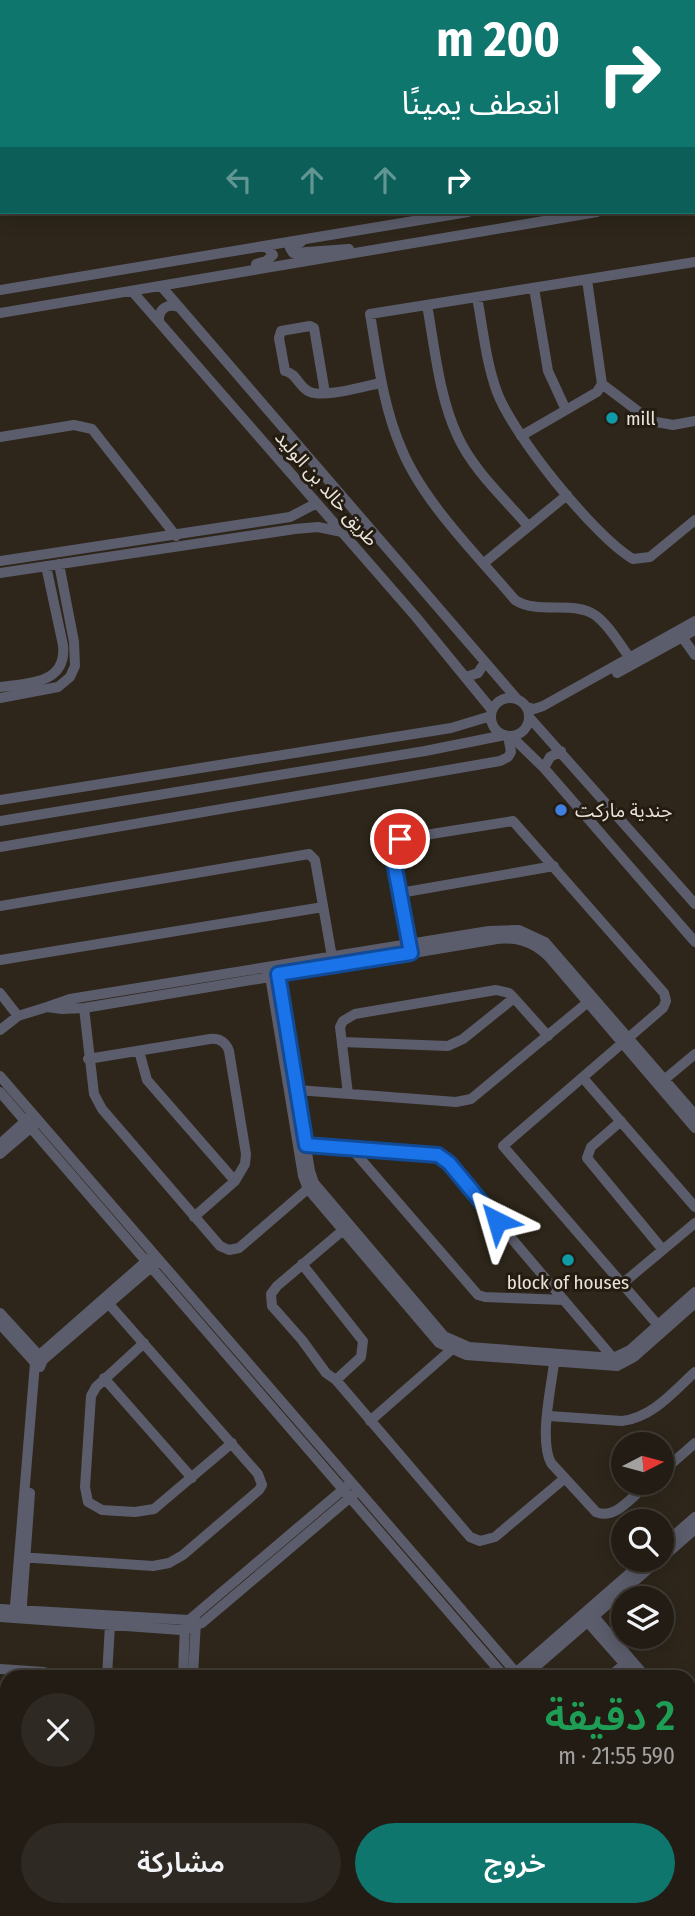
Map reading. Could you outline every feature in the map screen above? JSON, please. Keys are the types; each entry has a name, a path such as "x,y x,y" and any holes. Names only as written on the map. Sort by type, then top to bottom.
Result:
{"street":[{"path":"0,313 585,214"},
{"path":"0,290 332,234 423,215"},
{"path":"332,234 292,245 291,251 365,250"},
{"path":"229,273 272,258 272,251 259,246"},
{"path":"630,657 592,613 520,603 438,508 413,472 389,417 370,314 695,262"},
{"path":"521,436 597,392 602,384 587,280"},
{"name":"طريق خالد بن الوليد","path":"161,286 517,699"},
{"path":"534,288 548,371 566,410"},
{"name":"طريق خالد بن الوليد","path":"132,291 466,677 491,713"},
{"path":"477,297 497,391 511,422 567,495 623,552 633,558 642,559 657,552 695,520"},
{"path":"159,322 164,308 170,305 179,307"},
{"path":"427,305 448,411 459,438 475,465 528,526"},
{"path":"325,393 314,328 310,326 281,331 279,338 285,371 294,375 299,383 311,392 325,393 382,383"},
{"path":"602,384 651,421 673,425 695,421"},
{"path":"0,437 74,425 92,429 176,536"},
{"path":"484,563 567,495"},
{"path":"0,561 290,517 317,503"},
{"path":"257,523 259,534"},
{"path":"0,573 259,534 318,527 342,532"},
{"path":"0,698 58,687 70,677 75,666 74,642 59,564"},
{"path":"0,687 47,678 61,664 64,654 46,566"},
{"path":"528,713 550,709 680,634 695,621"},
{"path":"0,821 517,735 526,728 528,713 534,709 630,657 695,630"},
{"path":"680,634 695,655"},
{"path":"466,677 478,673 485,662"},
{"path":"0,800 451,728 491,713 499,701 511,697 517,699 695,904"},
{"path":"491,713 495,728 544,768 695,942"},
{"path":"0,847 500,761 511,752 508,736"},
{"path":"544,768 550,757 561,751"},
{"path":"410,949 392,852 393,845 400,839 513,821 664,993 666,1001 663,1008 503,1146 660,1328"},
{"path":"0,906 309,855 315,860 332,957"},
{"path":"400,893 554,866"},
{"path":"0,960 323,907"},
{"path":"0,1030 18,1016 70,999 410,949 504,929 519,930 533,934 556,953 695,1128"},
{"path":"47,1007 84,1008 332,957 505,937 517,938 542,950 626,1041"},
{"path":"273,971 297,1090 311,1186 342,1231 429,1334 451,1350 466,1355 613,1359 630,1350 695,1303"},
{"path":"273,971 303,1176 436,1329 455,1342 501,1354 554,1363 617,1366 634,1357 695,1292"},
{"path":"348,1094 340,1027 343,1021 355,1014 496,990 509,993 548,1037"},
{"path":"0,993 18,1016"},
{"path":"342,1042 448,1046 463,1039 514,998"},
{"path":"297,1090 465,1101 481,1093 588,1002"},
{"path":"84,1008 94,1094 102,1109 220,1246 234,1250 311,1186"},
{"path":"88,1059 214,1039 226,1044 246,1154 235,1181 194,1217"},
{"path":"139,1051 145,1077 150,1084 235,1181"},
{"path":"664,1080 695,1055"},
{"path":"650,1069 664,1080 695,1115"},
{"path":"0,1076 32,1121 258,1383 513,1670"},
{"path":"583,1078 695,1207"},
{"path":"0,1092 32,1121"},
{"path":"0,1144 32,1121"},
{"path":"0,1154 32,1121"},
{"path":"621,1121 591,1147 587,1158 663,1250"},
{"path":"306,1145 438,1155 613,1359"},
{"path":"351,1148 478,1294 485,1297 564,1300"},
{"path":"622,1284 695,1223"},
{"path":"342,1231 273,1290 270,1302 326,1373 336,1380 475,1539 485,1541 495,1537 565,1478"},
{"path":"39,1362 153,1261"},
{"path":"302,1264 363,1341 361,1357 336,1380"},
{"path":"22,1557 153,1566 176,1560 252,1497 262,1485 258,1474 232,1443 144,1343 105,1304"},
{"path":"0,1312 39,1362 18,1614"},
{"path":"0,1324 39,1362"},
{"path":"144,1343 104,1378 91,1396 85,1487 88,1502 102,1510 145,1512 163,1504 232,1443"},
{"path":"370,1420 451,1350"},
{"path":"554,1363 546,1448 548,1456 596,1512 612,1514 634,1495"},
{"path":"549,1416 622,1421 633,1419 648,1413 695,1372"},
{"path":"104,1378 192,1478"},
{"path":"674,1461 695,1443"},
{"path":"0,1609 18,1614 110,1625 185,1625 196,1621 351,1490"},
{"path":"351,1490 499,1670"},
{"path":"674,1537 694,1523"},
{"path":"674,1545 694,1523"},
{"path":"588,1616 633,1572"},
{"path":"525,1670 644,1572"},
{"path":"0,1617 18,1614 185,1625"},
{"path":"588,1616 638,1670"},
{"path":"193,1670 196,1621"},
{"path":"107,1670 110,1625"},
{"path":"183,1670 185,1625"},
{"path":"486,1655 494,1648"},
{"path":"618,1670 628,1662"},
{"path":"628,1662 632,1670"}],"place":[{"name":"mill","path":"612,418"},
{"name":"جندية ماركت","path":"561,810"},
{"name":"block of houses","path":"568,1260"}],"route":[{"path":"400,839 393,845 392,852 411,953 278,974 306,1145 438,1155 449,1163 497,1221"}]}
